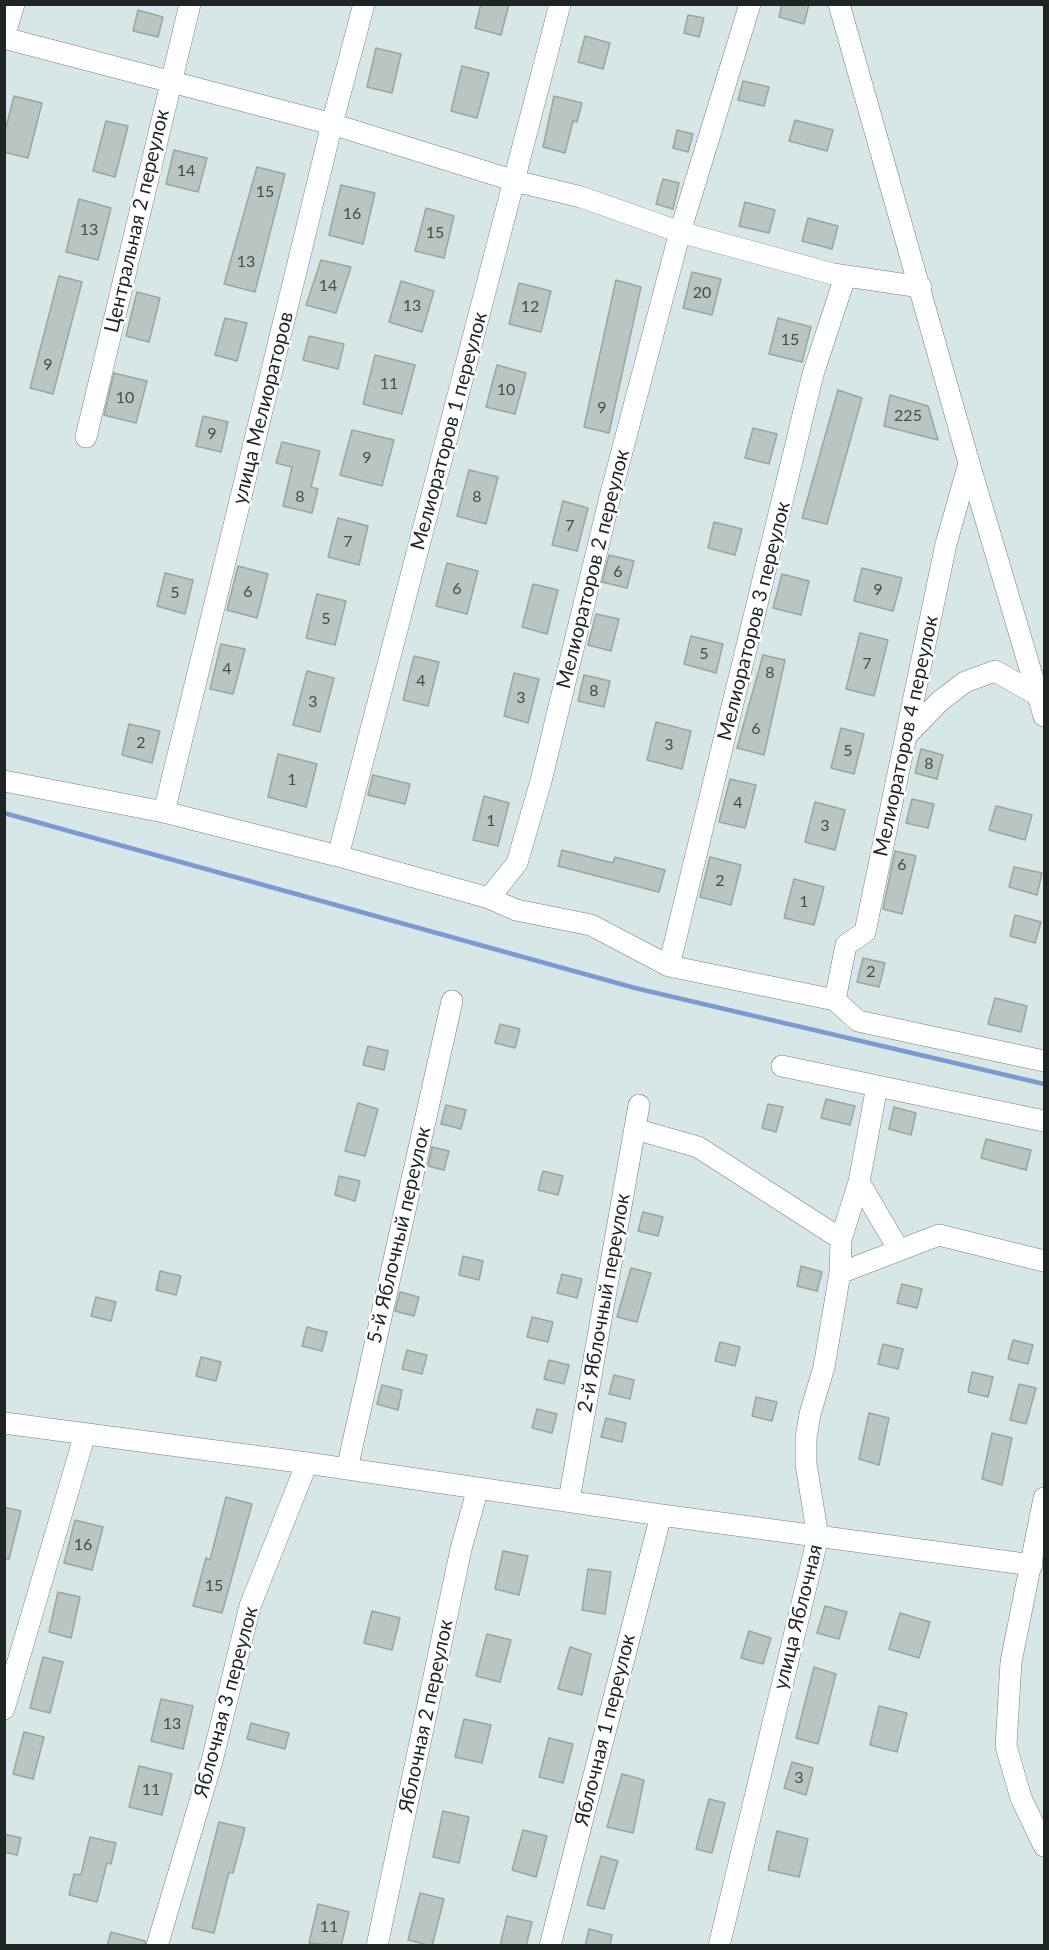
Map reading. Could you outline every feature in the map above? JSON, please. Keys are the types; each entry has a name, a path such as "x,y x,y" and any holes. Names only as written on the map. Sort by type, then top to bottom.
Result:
{"street":[{"path":"14,4 4,38 332,124 515,181 581,197 680,232 844,278 921,287"},
{"name":"Центральная 2 переулок","path":"86,437 190,4"},
{"name":"улица Мелиораторов","path":"164,812 332,124 364,4"},
{"name":"Мелиораторов 1 переулок","path":"338,856 560,4"},
{"name":"Мелиораторов 2 переулок","path":"489,898 516,863 541,781 611,493 680,232 750,4"},
{"path":"839,4 921,287 969,464 1042,706"},
{"name":"Мелиораторов 3 переулок","path":"669,966 813,374 844,278"},
{"name":"Мелиораторов 4 переулок","path":"835,1000 846,945 865,932 946,544 969,464"},
{"path":"906,736 940,701 965,682 995,671 1042,706"},
{"path":"4,781 164,812 338,856 489,898 516,910 591,925 669,966 835,1000 858,1021 1044,1061"},
{"name":"5-й Яблочный переулок","path":"346,1469 452,1001"},
{"path":"782,1066 1044,1121"},
{"name":"улица Яблочная","path":"719,1946 818,1537 806,1464 806,1438 810,1413 824,1367 840,1273 841,1239 859,1182 877,1086"},
{"name":"2-й Яблочный переулок","path":"569,1500 639,1105"},
{"path":"635,1130 698,1147 841,1239"},
{"path":"859,1182 898,1250"},
{"path":"840,1273 939,1235 1044,1261"},
{"path":"4,1423 307,1462 818,1537 1034,1578"},
{"path":"4,1709 85,1434"},
{"name":"Яблочная 3 переулок","path":"157,1946 212,1761 250,1606 307,1462"},
{"name":"Яблочная 2 переулок","path":"377,1946 460,1549 478,1488"},
{"path":"1044,1498 1034,1578 1011,1662 1006,1746 1020,1797 1044,1846"},
{"name":"Яблочная 1 переулок","path":"550,1946 661,1515"}],"building":[{"path":"481,4 509,4 501,35 475,28"},
{"path":"782,4 809,4 804,24 779,17"},
{"path":"138,10 163,17 158,37 133,31"},
{"path":"688,15 704,18 699,37 684,33"},
{"path":"585,36 610,43 603,69 578,62"},
{"path":"376,48 401,54 392,93 367,87"},
{"path":"462,66 489,73 477,118 451,111"},
{"path":"743,81 769,87 764,106 738,100"},
{"path":"14,96 42,103 28,158 4,152 4,135"},
{"path":"554,96 582,103 577,122 573,121 565,153 543,147"},
{"path":"795,120 833,130 827,151 789,141"},
{"path":"106,121 128,126 115,177 93,171"},
{"path":"677,130 693,134 688,152 673,148"},
{"path":"174,150 207,158 198,192 166,184"},
{"path":"257,167 285,174 255,292 224,284"},
{"path":"663,179 679,183 673,209 656,204"},
{"path":"341,185 375,193 363,244 329,235"},
{"path":"79,199 111,208 98,260 66,252"},
{"path":"745,202 775,210 769,233 739,226"},
{"path":"426,208 454,216 444,258 415,251"},
{"path":"808,218 838,226 832,249 802,241"},
{"path":"321,260 351,267 336,313 306,305"},
{"path":"692,272 721,279 712,315 683,308"},
{"path":"59,276 82,282 53,394 30,388"},
{"path":"616,280 641,287 609,433 584,427"},
{"path":"401,281 434,291 422,332 389,322"},
{"path":"519,283 551,291 541,332 509,324"},
{"path":"137,292 160,298 149,342 126,336"},
{"path":"225,318 247,323 237,361 215,355"},
{"path":"778,318 811,327 802,362 769,354"},
{"path":"309,336 344,344 338,369 303,360"},
{"path":"375,355 415,365 402,414 363,404"},
{"path":"497,365 526,373 515,414 486,407"},
{"path":"114,373 147,381 136,423 104,415"},
{"path":"838,390 862,398 827,524 802,518"},
{"path":"890,395 928,406 938,440 884,426"},
{"path":"203,416 228,422 221,452 196,446"},
{"path":"753,428 777,434 769,464 745,458"},
{"path":"352,430 394,440 382,486 340,475"},
{"path":"282,442 320,451 311,487 318,489 312,513 283,506 292,467 276,463"},
{"path":"469,470 498,477 486,524 457,516"},
{"path":"563,501 588,508 577,551 552,545"},
{"path":"338,518 368,526 359,565 328,557"},
{"path":"714,522 742,529 735,555 708,548"},
{"path":"609,555 634,561 627,588 602,582"},
{"path":"447,563 478,571 467,614 436,606"},
{"path":"238,566 268,574 257,618 227,610"},
{"path":"862,568 902,578 893,611 854,601"},
{"path":"165,573 193,580 185,614 157,606"},
{"path":"782,574 809,581 801,615 773,608"},
{"path":"533,584 558,590 547,634 522,627"},
{"path":"317,594 346,601 335,645 306,638"},
{"path":"596,614 619,619 611,651 588,645"},
{"path":"860,633 888,640 874,696 846,689"},
{"path":"691,636 723,644 716,673 684,664"},
{"path":"221,644 245,649 233,694 210,689"},
{"path":"763,655 785,660 764,755 737,748"},
{"path":"414,656 439,662 428,706 403,700"},
{"path":"307,671 334,678 320,732 293,725"},
{"path":"514,673 539,679 528,723 504,716"},
{"path":"584,675 610,681 604,707 578,701"},
{"path":"656,722 691,731 682,769 647,760"},
{"path":"129,724 160,731 152,763 122,755"},
{"path":"841,728 864,734 854,774 831,768"},
{"path":"921,749 943,755 937,779 915,773"},
{"path":"278,754 317,764 306,807 268,797"},
{"path":"373,775 410,784 405,804 368,795"},
{"path":"730,779 756,785 745,828 719,822"},
{"path":"484,796 509,803 498,846 473,840"},
{"path":"912,799 934,804 928,828 906,823"},
{"path":"815,802 845,810 835,850 805,842"},
{"path":"996,806 1032,815 1025,840 989,830"},
{"path":"562,850 613,863 615,857 665,870 659,892 558,866"},
{"path":"895,851 916,856 902,914 883,909"},
{"path":"710,857 741,865 731,905 700,897"},
{"path":"1014,867 1042,873 1037,895 1009,887"},
{"path":"794,879 824,887 814,925 784,918"},
{"path":"1015,915 1041,922 1035,943 1010,936"},
{"path":"863,958 885,963 879,987 857,982"},
{"path":"995,998 1027,1006 1021,1032 988,1024"},
{"path":"500,1024 520,1029 515,1048 495,1043"},
{"path":"368,1046 388,1051 384,1070 363,1065"},
{"path":"826,1099 855,1106 850,1125 821,1118"},
{"path":"358,1103 378,1109 365,1156 345,1151"},
{"path":"768,1104 783,1107 776,1132 762,1128"},
{"path":"446,1105 466,1110 461,1129 441,1124"},
{"path":"894,1107 916,1113 911,1135 889,1129"},
{"path":"986,1139 1031,1150 1026,1170 981,1158"},
{"path":"432,1147 449,1151 444,1170 428,1166"},
{"path":"543,1171 563,1176 558,1195 538,1190"},
{"path":"339,1176 360,1181 355,1201 335,1195"},
{"path":"643,1212 663,1217 658,1236 638,1231"},
{"path":"463,1256 483,1261 479,1280 459,1275"},
{"path":"801,1266 822,1272 817,1291 797,1286"},
{"path":"631,1268 651,1273 637,1322 617,1317"},
{"path":"160,1271 181,1276 176,1295 156,1290"},
{"path":"562,1274 582,1279 577,1298 557,1293"},
{"path":"902,1284 922,1289 917,1308 897,1303"},
{"path":"400,1292 419,1297 414,1316 395,1311"},
{"path":"96,1297 116,1302 111,1321 91,1316"},
{"path":"532,1317 553,1322 548,1342 527,1337"},
{"path":"307,1327 327,1332 322,1351 302,1346"},
{"path":"1013,1340 1033,1345 1028,1364 1008,1359"},
{"path":"720,1342 740,1347 735,1366 715,1361"},
{"path":"883,1344 903,1349 898,1369 878,1364"},
{"path":"407,1350 427,1355 422,1374 402,1369"},
{"path":"201,1357 221,1362 216,1381 196,1376"},
{"path":"549,1360 569,1365 564,1384 544,1379"},
{"path":"972,1372 993,1377 988,1397 968,1392"},
{"path":"614,1375 634,1380 630,1399 609,1394"},
{"path":"1019,1384 1036,1388 1026,1424 1010,1420"},
{"path":"382,1385 402,1390 398,1410 377,1404"},
{"path":"756,1397 777,1402 772,1421 752,1416"},
{"path":"537,1409 557,1414 552,1433 532,1428"},
{"path":"869,1413 889,1418 879,1465 859,1459"},
{"path":"606,1418 626,1423 622,1442 601,1437"},
{"path":"992,1433 1012,1438 1002,1485 982,1479"},
{"path":"226,1497 252,1504 222,1613 193,1606 206,1558 210,1560"},
{"path":"4,1507 21,1511 9,1559 4,1559"},
{"path":"75,1520 103,1527 92,1570 64,1563"},
{"path":"503,1551 528,1556 519,1595 495,1589"},
{"path":"588,1569 611,1572 605,1614 582,1610"},
{"path":"58,1592 80,1597 71,1638 49,1632"},
{"path":"825,1606 847,1612 839,1639 817,1633"},
{"path":"372,1611 400,1618 392,1650 364,1643"},
{"path":"900,1613 930,1622 919,1658 889,1649"},
{"path":"749,1631 771,1638 763,1664 741,1658"},
{"path":"487,1634 511,1640 500,1682 476,1676"},
{"path":"570,1647 591,1654 582,1695 558,1689"},
{"path":"43,1657 63,1662 50,1713 30,1708"},
{"path":"814,1667 836,1674 818,1744 796,1738"},
{"path":"161,1699 193,1706 183,1749 151,1741"},
{"path":"879,1706 907,1713 897,1752 870,1745"},
{"path":"464,1719 491,1725 482,1763 455,1757"},
{"path":"251,1723 289,1733 285,1749 247,1739"},
{"path":"24,1732 44,1737 33,1779 13,1774"},
{"path":"549,1738 573,1744 563,1783 539,1777"},
{"path":"792,1762 813,1768 806,1795 784,1788"},
{"path":"139,1766 172,1774 162,1815 129,1807"},
{"path":"622,1774 644,1780 633,1833 607,1827"},
{"path":"709,1799 725,1803 712,1853 696,1849"},
{"path":"443,1811 469,1817 459,1863 433,1857"},
{"path":"219,1822 245,1828 233,1873 229,1872 214,1933 192,1928"},
{"path":"523,1830 547,1836 536,1877 512,1870"},
{"path":"777,1831 808,1839 799,1877 768,1870"},
{"path":"4,1834 21,1838 17,1855 4,1852"},
{"path":"90,1837 116,1843 111,1864 107,1863 97,1902 69,1895 74,1874 81,1875"},
{"path":"601,1856 618,1861 604,1909 587,1905"},
{"path":"420,1893 444,1899 432,1946 408,1940"},
{"path":"318,1904 349,1912 341,1946 309,1943"},
{"path":"507,1916 532,1922 526,1946 500,1946"},
{"path":"589,1929 612,1935 610,1946 585,1946"},
{"path":"111,1932 145,1941 145,1946 107,1946"}],"waterway":[{"path":"4,813 635,988 1044,1084"}]}
